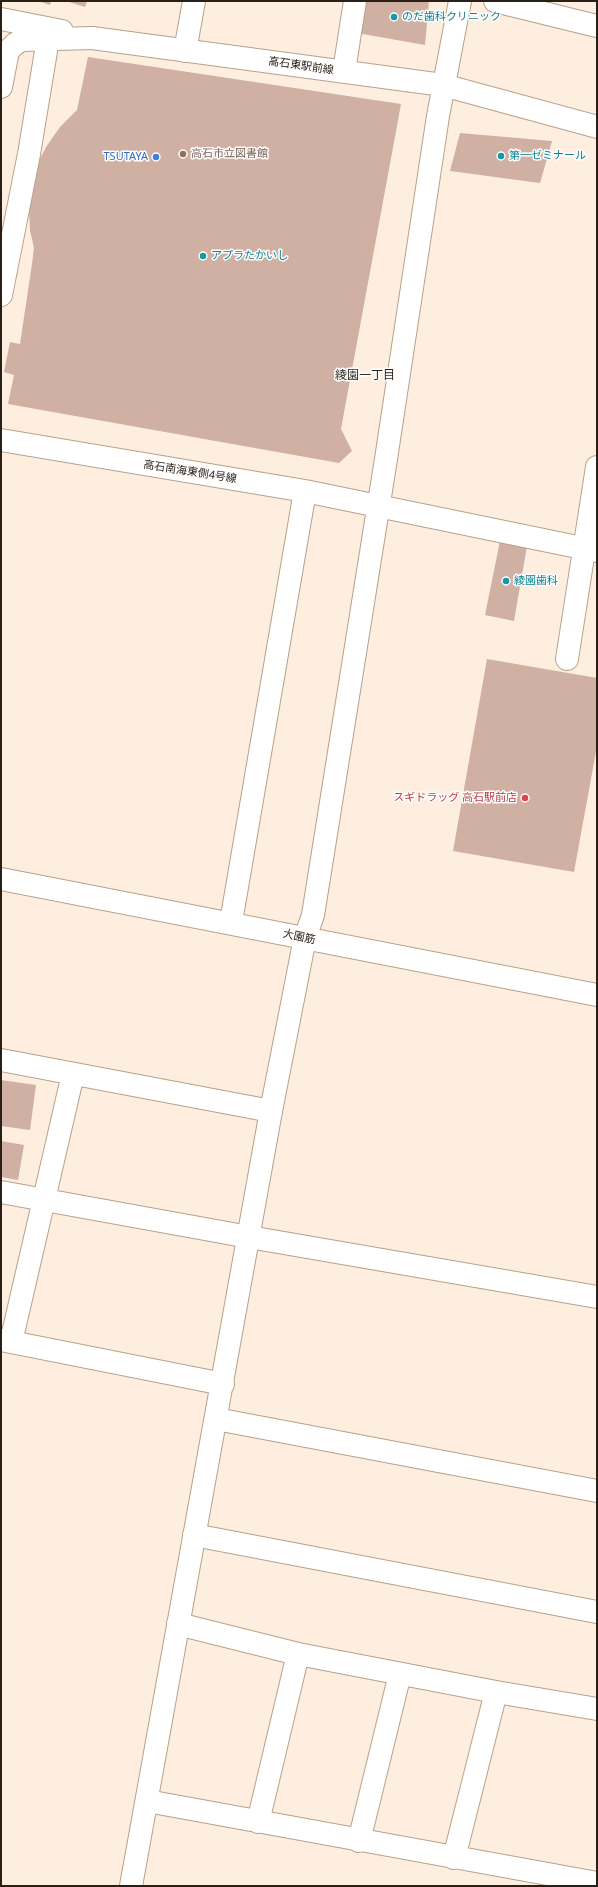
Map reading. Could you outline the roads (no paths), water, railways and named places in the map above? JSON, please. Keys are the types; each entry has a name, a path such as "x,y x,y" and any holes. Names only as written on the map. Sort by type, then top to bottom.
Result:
{"street":[{"path":"185,51 194,1"},
{"path":"344,72 355,1"},
{"path":"131,1886 194,1535 223,1384 271,1111 305,938 313,916 443,85 460,1"},
{"path":"495,1 577,10 597,26"},
{"name":"高石東駅前線","path":"1,18 92,38 443,85 597,127"},
{"path":"1,86 8,51 22,40 92,38"},
{"path":"1,295 29,154 48,39"},
{"name":"高石南海東側4号線","path":"1,440 305,491 591,550"},
{"path":"568,659 591,550 597,467"},
{"path":"231,922 305,491"},
{"name":"大園筋","path":"1,879 231,922 305,938 597,995"},
{"path":"1,1060 271,1111"},
{"path":"73,1074 44,1200 6,1341 223,1384"},
{"path":"1,1192 249,1237 597,1297"},
{"path":"216,1418 597,1491"},
{"path":"194,1535 597,1612"},
{"path":"178,1624 298,1654 496,1692 597,1709"},
{"path":"258,1822 298,1654"},
{"path":"359,1841 400,1674"},
{"path":"454,1858 496,1692"},
{"path":"147,1801 359,1841 597,1883"}],"place":[{"name":"のだ歯科クリニック","path":"394,17"},
{"name":"高石市立図書館","path":"183,154"},
{"name":"第一ゼミナール","path":"501,156"},
{"name":"TSUTAYA","path":"156,157"},
{"name":"アプラたかいし","path":"203,256"},
{"name":"綾園歯科","path":"506,581"},
{"name":"スギドラッグ 高石駅前店","path":"525,798"}],"district":[{"name":"綾園一丁目","path":"365,376"}]}
